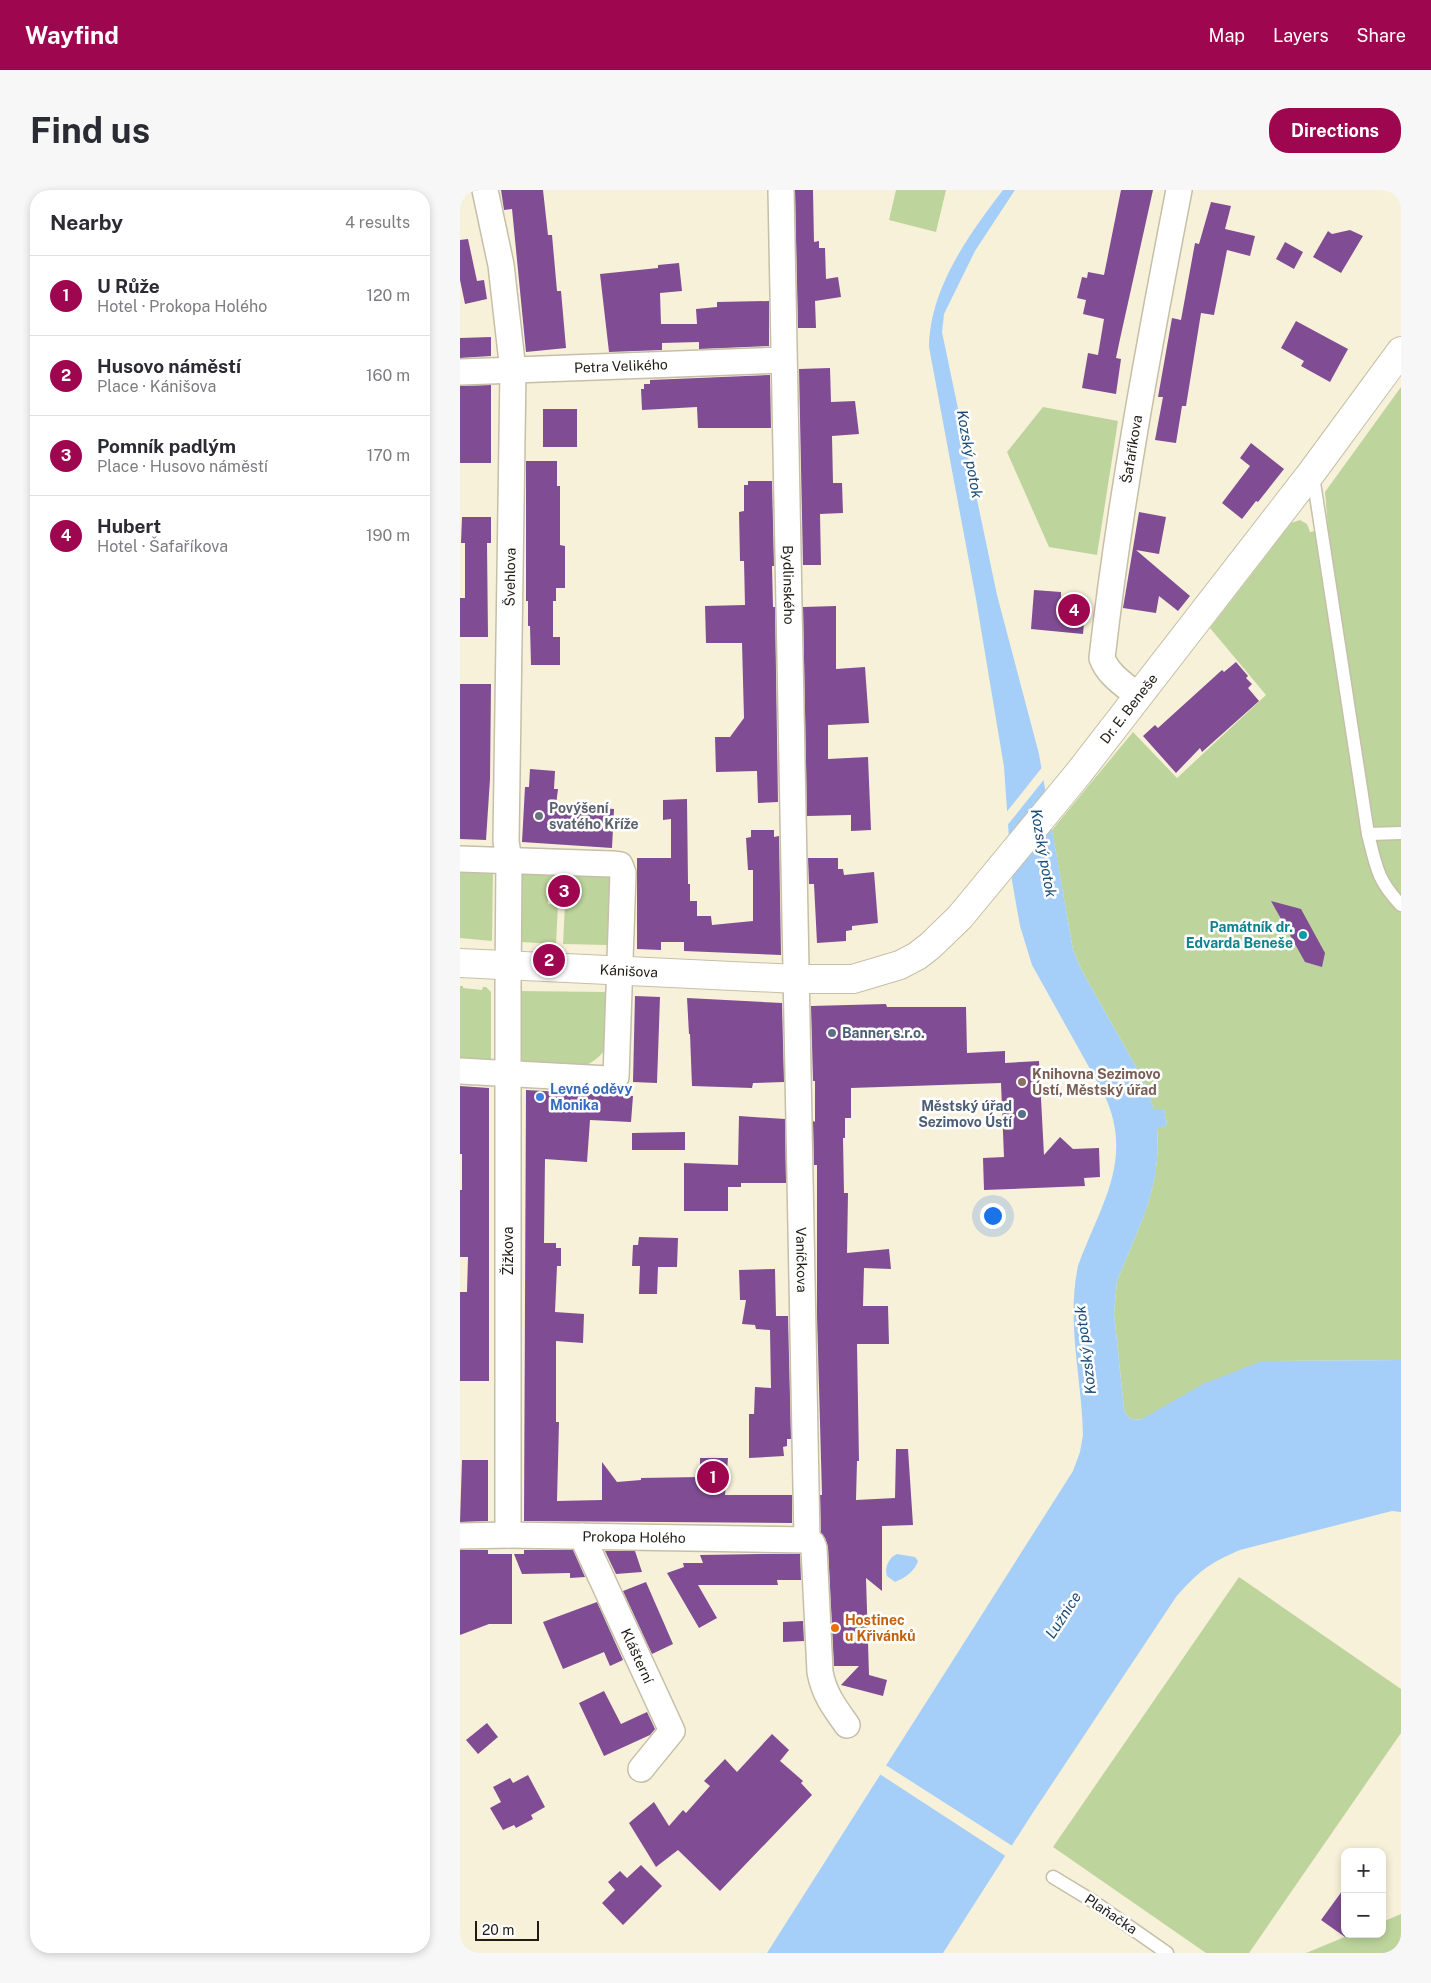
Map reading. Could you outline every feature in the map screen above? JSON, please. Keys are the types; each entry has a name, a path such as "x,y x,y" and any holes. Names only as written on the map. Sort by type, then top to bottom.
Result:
{"street":[{"name":"Švehlova","path":"485,190 501,265 513,372 506,842 509,860 508,966"},
{"name":"Bydlinského","path":"781,190 797,979"},
{"name":"Šafaříkova","path":"1138,696 1105,667 1102,658 1111,585 1145,365 1179,190"},
{"name":"Dr. E. Beneše","path":"797,979 853,979 880,972 917,956 952,926 1078,774 1312,472 1401,351"},
{"name":"Petra Velikého","path":"460,372 513,372 783,360"},
{"path":"460,859 620,865 624,873 616,1077 608,1079 460,1071"},
{"name":"Kánišova","path":"460,963 797,979"},
{"name":"Žižkova","path":"508,966 508,1535"},
{"name":"Vaníčkova","path":"797,979 807,1540 812,1543 814,1548 822,1686 827,1697 847,1725"},
{"name":"Prokopa Holého","path":"460,1536 508,1535 807,1540"},
{"name":"Klášterní","path":"582,1536 672,1731 641,1769"}],"lane":[{"path":"1312,472 1368,834 1378,873 1388,891 1401,905"},
{"path":"1368,834 1401,833"},
{"name":"Plaňačka","path":"1053,1877 1091,1900 1167,1953"}],"green space":[{"path":"896,190 946,190 936,232 889,220"},
{"path":"1401,387 1401,1360 1262,1361 1142,1419 1136,1420 1128,1417 1124,1409 1114,1313 1117,1281 1147,1207 1152,1189 1158,1149 1157,1128 1167,1125 1164,1109 1154,1109 1143,1079 1082,971 1073,950 1052,830 1133,732 1177,778 1266,695 1210,628 1291,523 1300,520 1307,524 1310,532 1328,528 1325,492"},
{"path":"1043,407 1118,421 1097,555 1049,547 1007,452"},
{"path":"460,868 493,870 492,941 460,938"},
{"path":"519,872 610,873 609,940 607,945 563,944 565,904 574,905 574,900 548,899 548,904 558,905 556,944 520,942"},
{"path":"460,986 482,990 483,987 486,987 491,992 491,1060 460,1058"},
{"path":"518,991 607,992 607,1046 598,1058 585,1066 518,1064"},
{"path":"1239,1577 1401,1689 1401,1733 1249,1953 1206,1953 1053,1847"},
{"path":"1401,1914 1401,1953 1306,1953 1342,1938 1386,1938 1386,1920"}],"water":[{"path":"1003,190 1015,190 975,251 944,314 942,332 997,595 1039,754 1073,950 1082,971 1143,1079 1154,1109 1164,1109 1167,1125 1157,1129 1158,1150 1152,1189 1147,1207 1117,1281 1114,1313 1124,1409 1126,1415 1130,1418 1142,1419 1203,1384 1262,1361 1401,1360 1401,1512 1392,1511 1240,1550 1212,1564 1191,1581 1176,1597 1032,1814 943,1953 767,1953 1073,1471 1080,1452 1083,1435 1074,1330 1075,1287 1078,1266 1111,1182 1116,1140 1113,1118 1104,1094 1032,965 1020,926 1012,881 1004,767 976,599 929,347 931,325 936,304 953,264 964,244"},
{"path":"897,1554 915,1557 918,1561 915,1568 909,1574 895,1582 887,1576 886,1570 890,1560"}],"pier":[{"path":"1044,765 1046,777 1006,827 1005,814"},
{"path":"884,1764 1014,1847 1007,1857 878,1773"}],"building":[{"path":"501,190 543,190 548,235 552,235 557,291 561,291 566,348 526,352 512,209 504,210"},
{"path":"795,190 813,190 814,242 819,241 819,248 825,248 826,279 838,277 841,297 815,301 816,328 798,328"},
{"path":"1121,190 1153,190 1116,358 1121,359 1116,394 1082,388 1088,353 1098,355 1104,319 1083,314 1086,300 1077,298 1082,277 1087,278 1088,272 1104,275"},
{"path":"1211,202 1231,206 1225,229 1255,236 1250,256 1227,250 1214,315 1201,313 1186,406 1182,406 1176,443 1155,440 1163,397 1158,397 1172,318 1181,320 1195,243 1199,244"},
{"path":"1350,230 1363,236 1341,273 1313,257 1328,231 1332,234"},
{"path":"468,239 477,281 484,280 487,299 465,304 460,280 460,240"},
{"path":"1285,242 1303,252 1294,269 1276,259"},
{"path":"679,263 682,291 660,293 661,324 697,324 696,309 717,307 717,302 769,301 769,346 699,349 699,342 662,343 662,350 609,352 600,274 658,268 658,265"},
{"path":"1296,321 1348,349 1330,382 1301,366 1304,361 1281,348"},
{"path":"491,337 491,356 460,358 460,338"},
{"path":"830,368 831,402 855,401 859,434 832,436 833,483 842,483 843,513 820,514 821,565 803,565 799,369"},
{"path":"770,375 771,428 698,428 697,407 642,410 641,389 644,389 644,384 650,384 650,380"},
{"path":"491,385 491,463 460,463 460,386"},
{"path":"543,409 577,409 577,447 543,447"},
{"path":"1251,443 1284,469 1242,519 1222,503 1250,466 1240,458"},
{"path":"526,461 557,461 557,486 560,486 560,545 565,546 565,588 556,588 556,601 553,601 553,637 560,637 560,665 531,665 530,626 528,626 528,601 526,601"},
{"path":"748,481 772,481 774,566 772,566 773,607 775,607 778,802 758,803 757,771 716,772 715,737 730,737 744,718 742,643 706,643 705,606 745,605 744,561 740,561 739,512 744,511 744,485 748,485"},
{"path":"1139,512 1166,517 1159,554 1136,550 1190,596 1178,611 1159,596 1156,613 1123,608"},
{"path":"462,517 491,517 491,543 487,543 488,637 460,637 460,598 465,598 465,543 461,543"},
{"path":"1034,590 1061,592 1061,598 1086,601 1083,634 1031,629"},
{"path":"836,606 836,669 865,667 869,723 828,725 828,759 868,757 871,830 851,831 851,815 807,816 803,607"},
{"path":"1236,662 1248,676 1246,678 1252,684 1248,688 1259,701 1202,752 1200,748 1176,773 1143,736 1155,725 1158,728 1222,670 1224,672"},
{"path":"460,684 491,684 490,779 486,840 460,839"},
{"path":"530,769 555,771 554,789 558,789 556,805 614,809 612,848 522,842 525,787 529,787"},
{"path":"687,799 690,901 697,901 697,916 711,916 712,925 753,921 753,870 748,870 746,838 751,837 751,830 774,830 774,837 779,836 781,955 684,951 684,942 661,942 661,950 637,949 637,858 671,858 671,819 663,820 663,800"},
{"path":"808,858 838,858 838,869 843,869 844,875 874,872 878,923 852,926 852,930 846,931 846,941 817,943 814,884 809,884"},
{"name":"Památník dr. Edvarda Beneše","path":"1271,901 1301,909 1325,953 1322,967 1305,962"},
{"path":"635,996 660,997 657,1083 633,1082"},
{"path":"687,998 782,1003 784,1082 753,1083 752,1088 692,1086"},
{"path":"886,1004 887,1007 966,1007 967,1053 1005,1051 1005,1063 1039,1061 1044,1155 1060,1137 1073,1149 1099,1148 1100,1177 1084,1178 1085,1186 984,1190 983,1158 1004,1157 1001,1083 851,1088 851,1118 845,1118 845,1138 843,1138 844,1193 848,1193 847,1253 889,1249 891,1269 864,1268 863,1306 888,1306 889,1344 857,1344 859,1461 857,1461 856,1500 895,1498 896,1449 908,1449 913,1525 882,1526 882,1591 866,1578 869,1675 887,1680 883,1696 841,1685 859,1666 834,1666 828,1547 821,1533 820,1495 822,1495 817,1316 817,1165 814,1165 813,1121 815,1122 815,1081 813,1081 811,1006"},
{"path":"460,1086 489,1088 489,1381 460,1381 460,1292 467,1292 468,1257 460,1257 462,1154 460,1154"},
{"path":"526,1090 633,1096 631,1122 590,1120 587,1162 545,1159 544,1243 556,1243 556,1248 561,1248 561,1266 557,1266 555,1312 584,1314 583,1343 556,1341 556,1422 559,1422 557,1501 602,1500 602,1462 617,1482 641,1480 641,1478 700,1477 700,1458 728,1458 725,1495 792,1495 792,1523 524,1521"},
{"path":"739,1116 785,1119 786,1183 741,1183 741,1187 728,1187 728,1211 684,1211 684,1163 738,1165"},
{"path":"685,1132 685,1150 632,1150 632,1133"},
{"path":"639,1237 678,1238 677,1267 658,1267 657,1294 639,1294 640,1266 632,1266 633,1245 638,1245"},
{"path":"775,1269 776,1316 788,1316 791,1439 787,1439 787,1446 783,1447 784,1456 749,1458 749,1414 754,1414 755,1387 771,1388 770,1330 756,1329 755,1325 742,1324 746,1300 740,1300 739,1270"},
{"path":"462,1460 488,1460 488,1521 460,1522"},
{"path":"460,1550 488,1550 488,1554 512,1554 512,1624 489,1624 460,1635"},
{"path":"524,1550 573,1550 585,1577 570,1578 570,1573 522,1574 514,1554 524,1554"},
{"path":"605,1551 635,1551 642,1572 616,1574"},
{"path":"800,1554 801,1580 777,1580 778,1585 698,1585 717,1618 699,1628 667,1573 684,1567 683,1563 703,1563 700,1555"},
{"path":"646,1582 673,1644 652,1654 623,1591"},
{"path":"597,1602 623,1660 610,1666 604,1652 563,1669 543,1622"},
{"path":"803,1621 804,1641 783,1642 783,1622"},
{"path":"604,1691 621,1724 647,1712 655,1729 650,1735 604,1756 579,1703"},
{"path":"487,1723 498,1737 478,1754 466,1740"},
{"path":"772,1734 789,1750 780,1761 803,1781 801,1783 812,1795 720,1891 678,1850 656,1867 629,1823 654,1802 669,1826 683,1810 686,1813 710,1786 704,1781 725,1759 737,1772"},
{"path":"528,1775 545,1807 531,1815 533,1819 516,1828 514,1825 503,1830 490,1808 501,1802 493,1787 510,1778 513,1783"},
{"path":"641,1865 662,1886 623,1925 602,1903 615,1890 608,1882 620,1871 627,1878"},
{"path":"1341,1892 1341,1934 1321,1920"}],"place":[{"name":"Hubert","path":"1074,610"},
{"name":"Povýšení svatého Kříže","path":"539,816"},
{"name":"Pomník padlým","path":"564,891"},
{"name":"Památník dr. Edvarda Beneše","path":"1303,935"},
{"name":"Husovo náměstí","path":"549,960"},
{"name":"Banner s.r.o.","path":"832,1033"},
{"name":"Knihovna Sezimovo Ústí, Městský úřad","path":"1022,1082"},
{"name":"Levné oděvy Monika","path":"540,1097"},
{"name":"Městský úřad Sezimovo Ústí","path":"1022,1114"},
{"name":"U Růže","path":"713,1477"},
{"name":"Hostinec u Křivánků","path":"835,1628"}],"water label":[{"name":"Kozský potok","path":"970,454"},
{"name":"Kozský potok","path":"1044,853"},
{"name":"Kozský potok","path":"1085,1350"},
{"name":"Lužnice","path":"1063,1615"}]}
